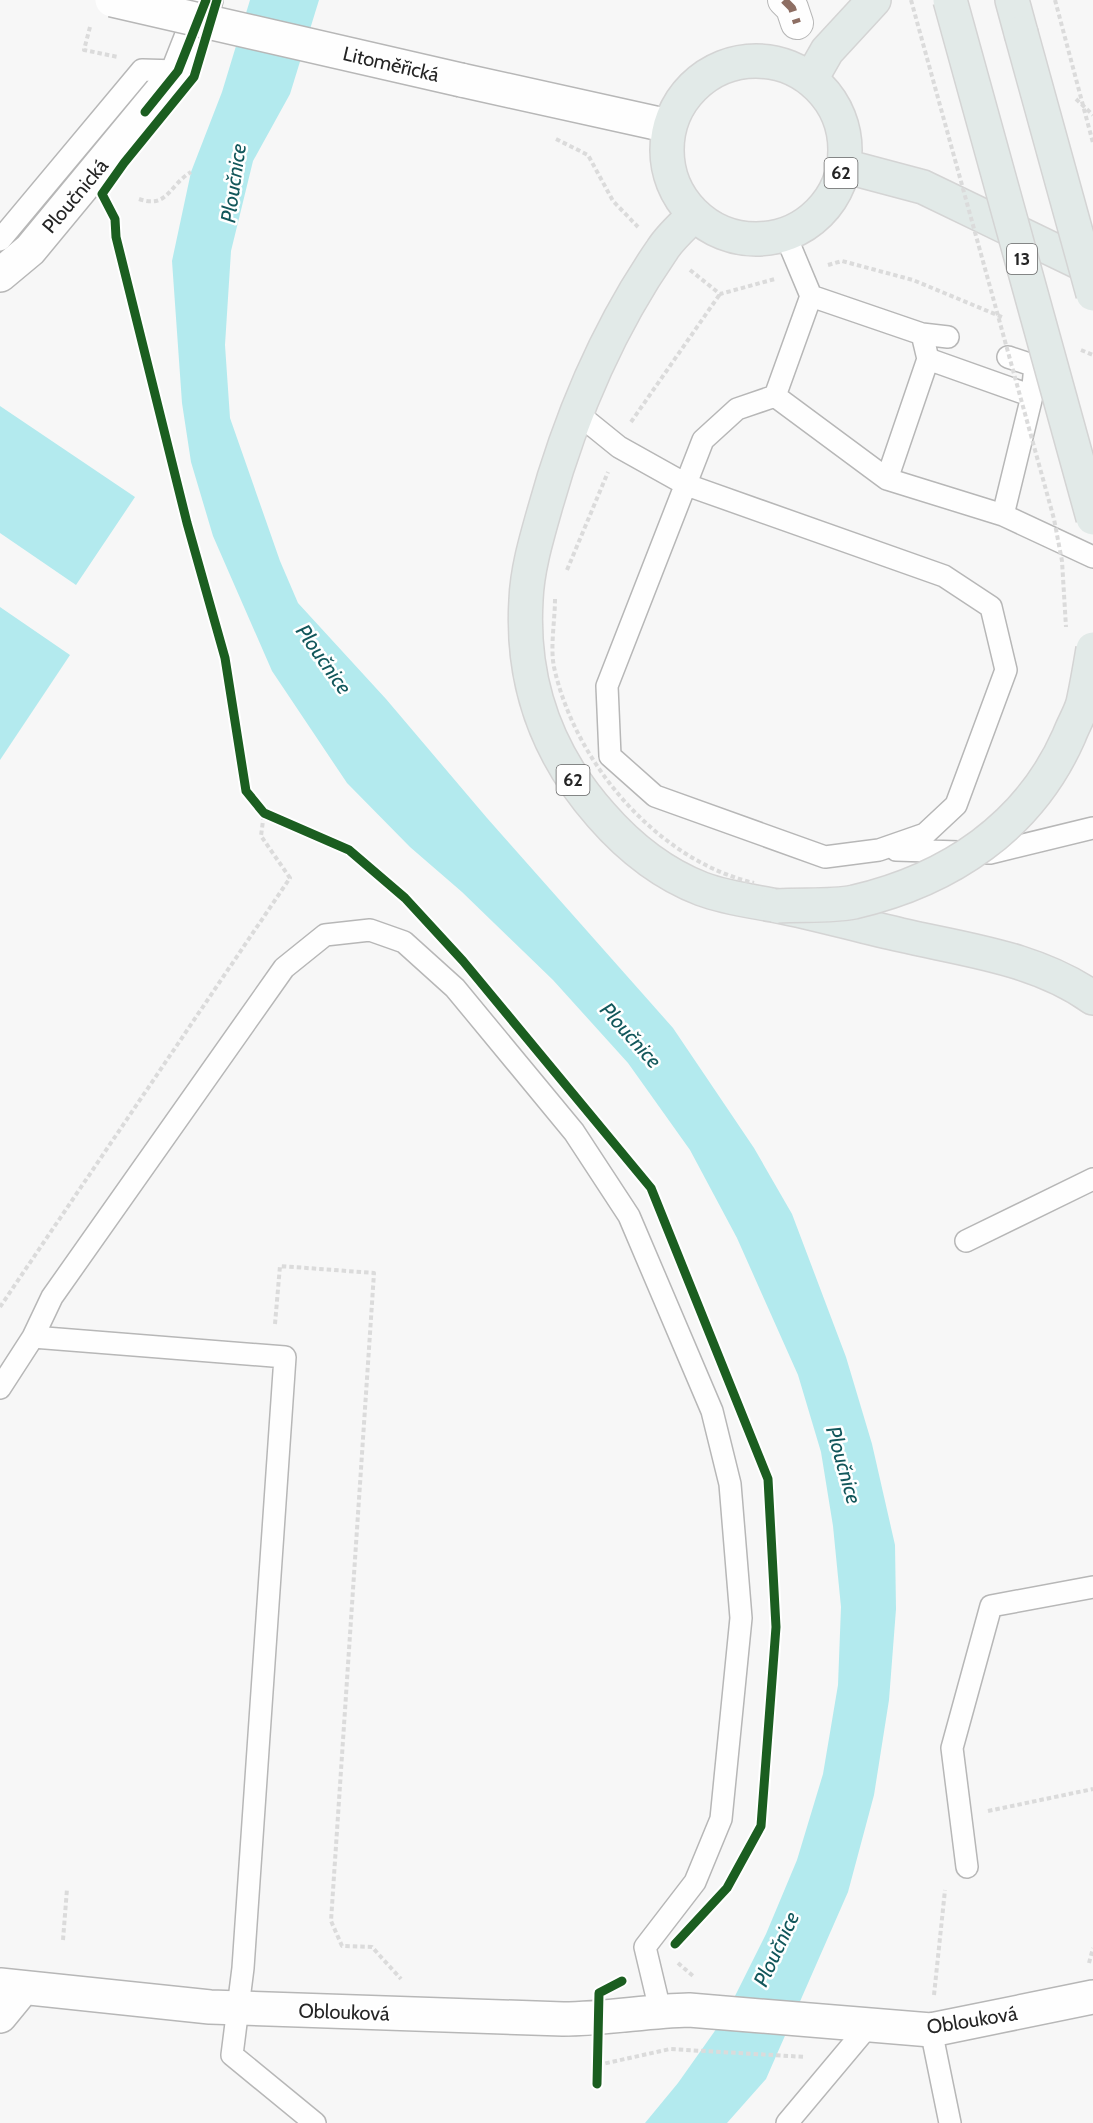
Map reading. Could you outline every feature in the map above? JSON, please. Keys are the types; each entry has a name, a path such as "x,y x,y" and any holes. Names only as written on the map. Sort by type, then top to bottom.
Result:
{"main road":[{"path":"811,79 827,51 874,0"},
{"name":"13","path":"950,0 1093,518"},
{"path":"1012,0 1093,294"},
{"name":"62","path":"747,60 783,64 811,79 833,104 844,134 844,166 836,188 824,208 806,224 785,234 753,239 721,232 694,215 675,189 667,158 669,126 686,94 713,71 747,60"},
{"name":"62","path":"844,166 923,187 1093,269"},
{"name":"62","path":"694,215 663,248 639,288 610,338 577,413 551,484 535,543 526,600 528,650 537,706 555,753 572,779 617,834 658,867 701,889 740,900 768,895 852,902 911,884 973,854 1016,816 1039,789 1061,754 1083,705 1093,649"},
{"path":"768,895 1016,962 1076,986 1093,998"}],"street":[{"name":"Ploučnická","path":"0,275 30,250 177,70 206,0"},
{"name":"Litoměřická","path":"102,11 461,80 669,126"},
{"name":"Oblouková","path":"12,1986 238,2008 563,2019 599,2019 674,2010 860,2023 932,2014 1090,1982"},
{"path":"0,2016 12,1986"}],"lane":[{"path":"0,240 142,70 177,70"},
{"path":"775,396 811,296 785,234"},
{"path":"811,296 922,334 948,337"},
{"path":"887,479 928,359 922,334"},
{"path":"1003,515 1032,396 1035,366 1008,357"},
{"path":"928,359 1032,396"},
{"path":"775,396 887,479 1003,515 1093,557"},
{"path":"775,396 737,409 703,440 607,686 610,756 655,796 825,857 882,849 990,853 1093,828"},
{"path":"577,413 619,447 687,485 944,576 991,608 1006,670 956,805 925,834 882,849"},
{"path":"0,1388 33,1337 52,1297 284,968 325,934 370,930 404,942 455,988 574,1132 628,1216 712,1411 730,1484 741,1618 721,1819 695,1882 645,1947 674,2010"},
{"path":"966,1241 1093,1179"},
{"path":"33,1337 285,1357 238,2008 232,2055 315,2123"},
{"path":"967,1867 952,1748 991,1606 1093,1587"},
{"path":"932,2014 950,2123"},
{"path":"787,2123 860,2023"}],"path":[{"path":"911,0 1054,519 1062,561 1066,631"},
{"path":"1055,0 1093,143"},
{"path":"102,11 84,50 122,58"},
{"path":"551,136 588,154 613,201 644,233"},
{"path":"139,199 152,203 160,201 182,177 191,172"},
{"path":"555,598 554,666 566,704 590,758 643,823 697,859 768,895"},
{"path":"261,809 275,818"},
{"path":"0,1307 290,878 261,836 261,809"},
{"path":"275,1324 279,1266 374,1273 331,1921 342,1946 372,1947 403,1982"},
{"path":"978,1813 1093,1789"},
{"path":"63,1940 67,1888"},
{"path":"932,2014 945,1890"},
{"path":"1090,1982 1093,1948"},
{"path":"598,2065 670,2049 801,2057"}],"water":[{"name":"Ploučnice","path":"250,0 319,0 290,94 253,161 231,251 225,345 230,418 280,561 298,603 386,699 487,818 673,1028 754,1148 792,1214 846,1357 872,1444 895,1545 896,1609 889,1700 874,1795 848,1892 766,2079 727,2123 645,2123 678,2083 724,2018 766,1934 797,1860 823,1774 838,1685 841,1607 833,1526 821,1452 798,1375 737,1238 690,1150 628,1063 553,980 462,892 410,847 347,783 272,671 213,536 191,462 182,403 172,261 191,172 222,92"},
{"path":"0,406 135,497 76,585 0,533"},
{"path":"0,607 70,655 0,760"}],"marked path":[{"path":"784,0 792,8 797,23"}],"cycle path":[{"path":"145,112 178,71 206,0"},
{"path":"217,0 194,77 124,163 102,194 115,219 116,237 187,523 225,658 246,791 264,813 349,850 405,898 463,961 651,1188 768,1479 776,1627 761,1826 727,1888 675,1944"},
{"path":"597,2084 599,1993 622,1981"}]}
